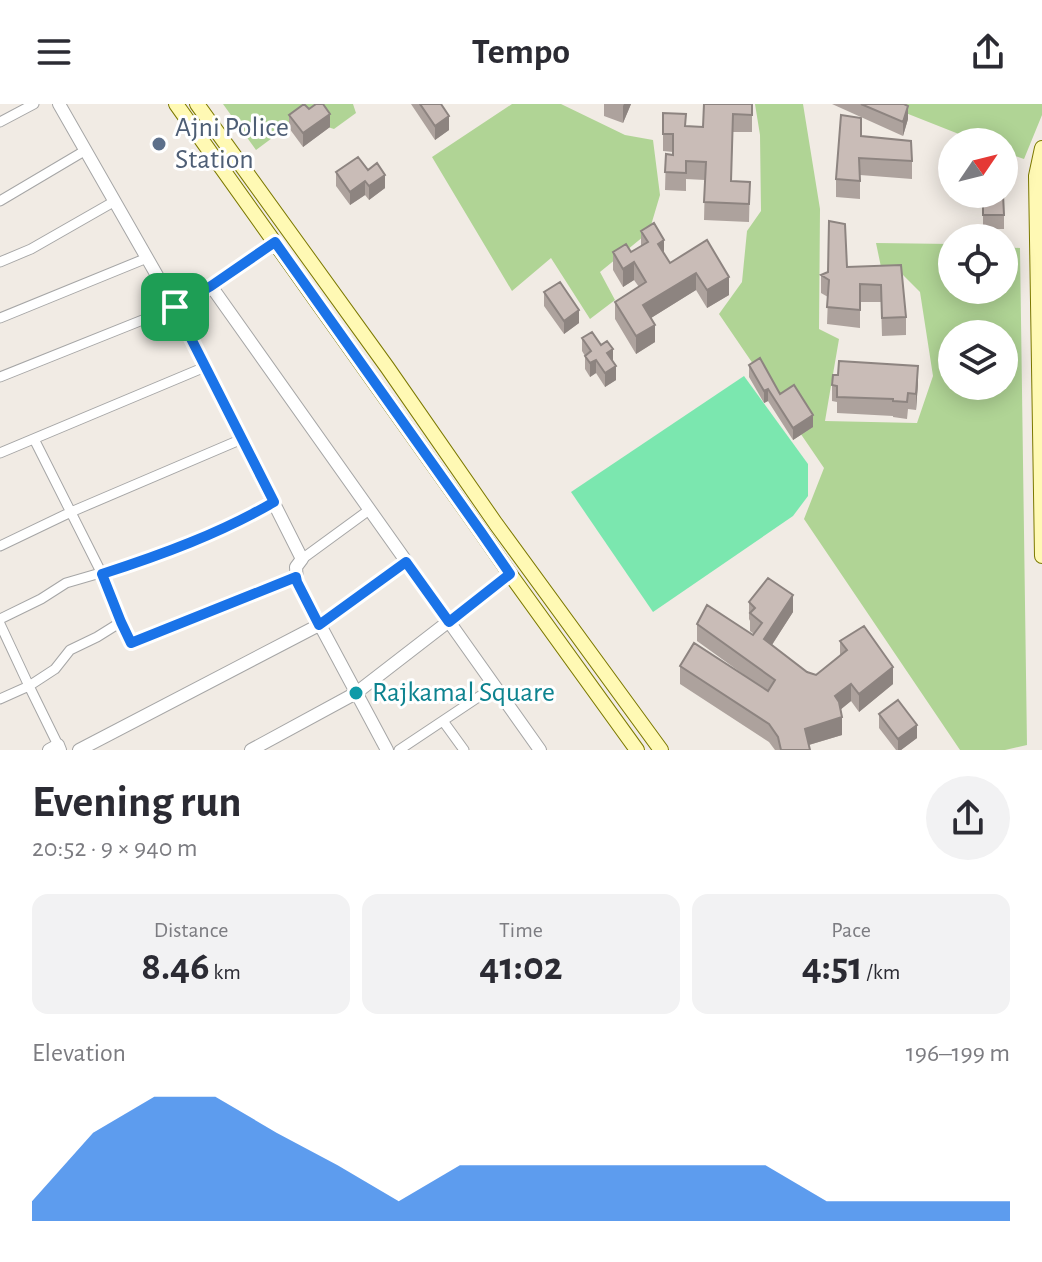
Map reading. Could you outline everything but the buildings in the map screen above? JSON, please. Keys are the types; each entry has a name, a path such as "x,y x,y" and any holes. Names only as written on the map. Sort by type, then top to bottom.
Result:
{"main road":[{"path":"176,104 637,750"},
{"path":"197,104 661,750"},
{"path":"1042,148 1036,176 1042,245"},
{"path":"1040,221 1042,556"},
{"path":"510,574 524,563"}],"street":[{"path":"0,122 34,104"},
{"path":"59,104 175,307 302,559"},
{"path":"0,201 86,150"},
{"path":"0,262 31,249 115,201"},
{"path":"0,377 175,307 275,242"},
{"path":"0,318 147,258"},
{"path":"211,286 540,750"},
{"path":"0,453 205,367"},
{"path":"34,439 102,574 131,643 296,577"},
{"path":"0,546 242,439"},
{"path":"55,748 0,622 66,583 145,560 248,517 274,502"},
{"path":"369,510 302,559 296,567 296,577 387,750"},
{"path":"79,750 319,625 406,562"},
{"path":"251,750 356,693 510,574"},
{"path":"0,699 29,686 55,669 70,650 121,622"},
{"path":"399,750 495,686"},
{"path":"443,721 464,750"}],"green space":[{"path":"223,104 353,104 356,113 334,129 299,118 256,150"},
{"path":"512,104 561,104 625,135 653,140 660,195 649,232 600,272 615,300 590,319 551,258 512,291 432,157"},
{"path":"755,104 803,104 820,209 819,329 839,339 825,421 917,423 933,376 920,292 901,273 881,267 876,243 938,244 938,304 1018,304 1020,248 1027,745 1005,750 960,750 804,519 824,468 719,314 742,282 747,231 761,211 760,135"},
{"path":"883,104 1042,104 1042,115 1024,159 1018,157 1018,128 944,128"},
{"path":"744,376 808,464 808,496 793,516 653,612 571,492"}],"place":[{"name":"Ajni Police Station","path":"159,144"},
{"name":"Rajkamal Square","path":"356,693"}],"route":[{"path":"275,242 510,574 449,622 406,562 319,625 296,577 131,643 102,574 145,560 248,517 274,502 175,307 275,242"}]}
